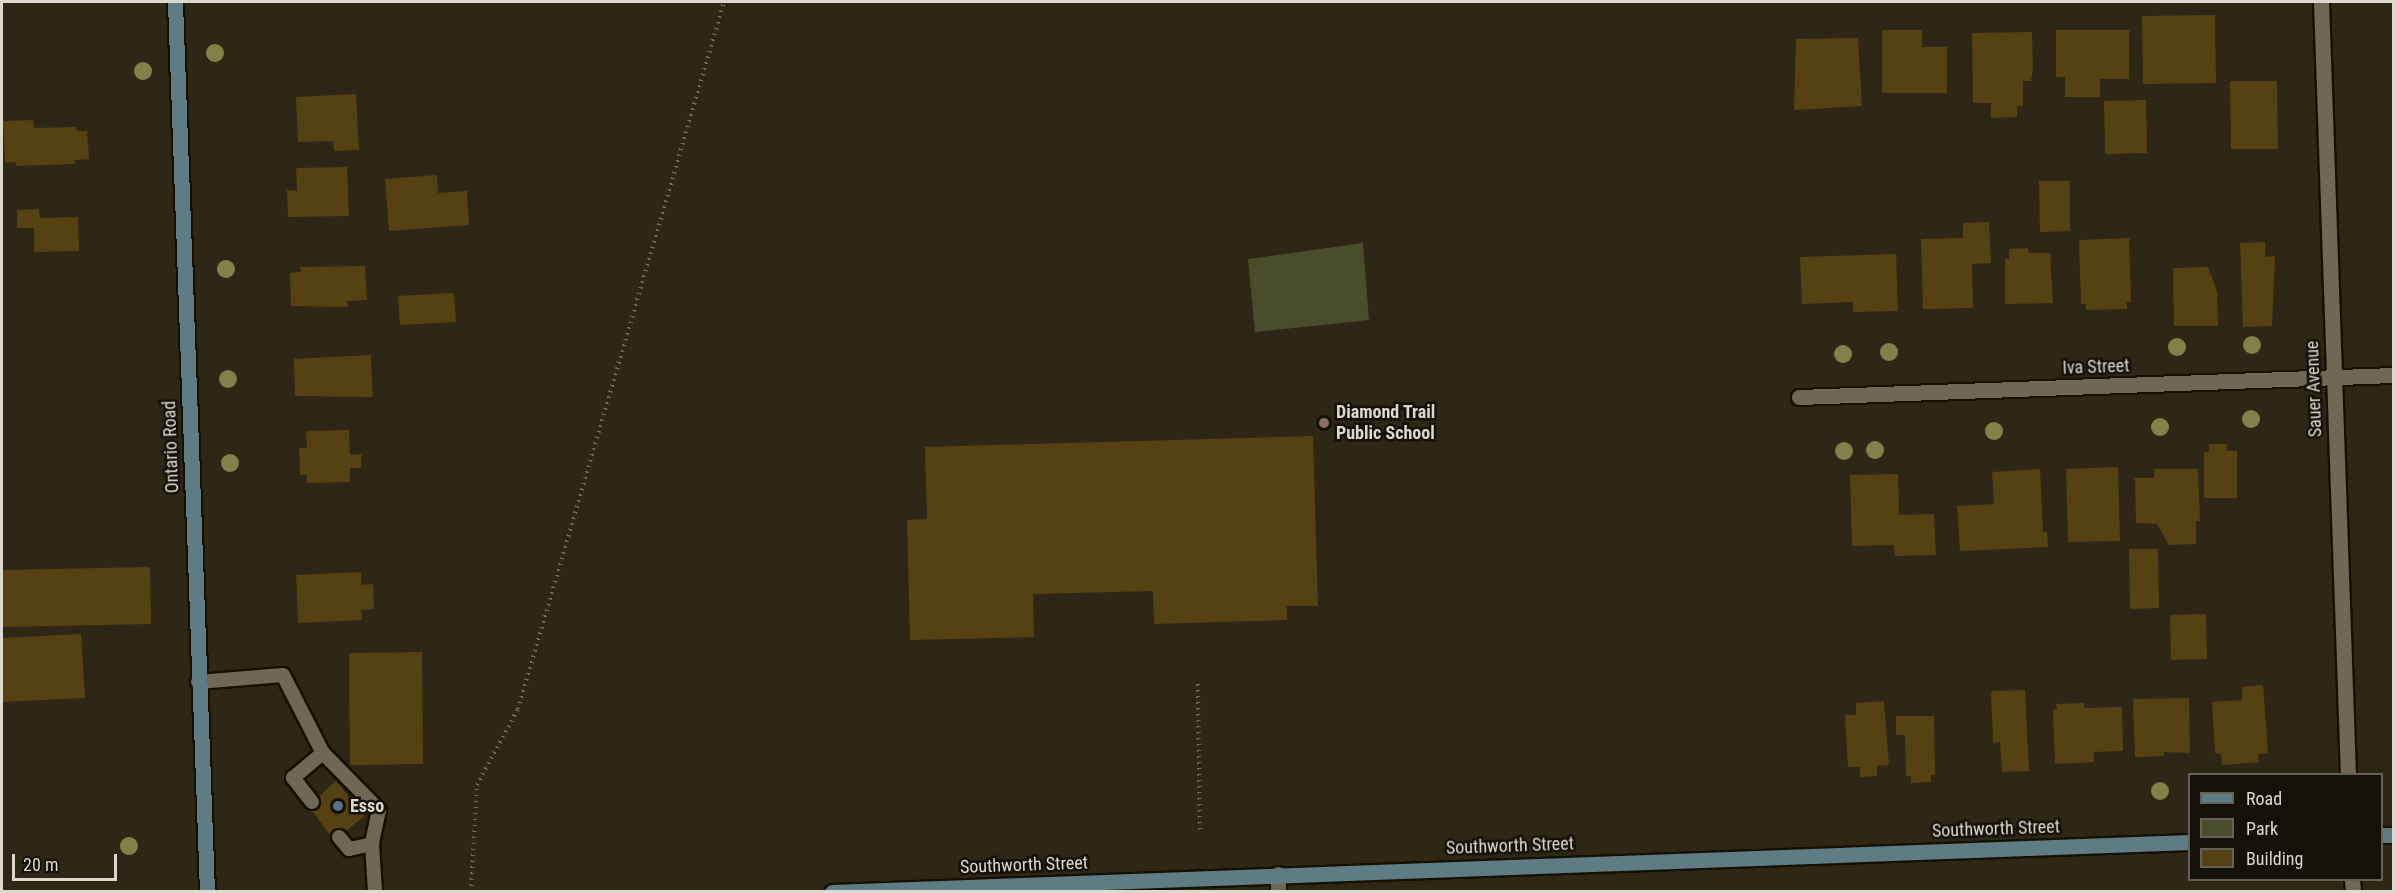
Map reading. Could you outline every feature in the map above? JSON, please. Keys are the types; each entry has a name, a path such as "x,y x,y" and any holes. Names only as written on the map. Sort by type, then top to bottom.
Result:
{"main road":[{"name":"Ontario Road","path":"175,2 207,891"},
{"name":"Southworth Street","path":"832,891 2188,842"}],"street":[{"name":"Sauer Avenue","path":"2321,2 2348,773"},
{"name":"Iva Street","path":"1799,397 2394,375"},
{"path":"1278,874 1278,891"}],"lane":[{"path":"198,682 283,675 323,753 379,810 372,844 375,891"},
{"path":"312,802 293,778 323,753"},
{"path":"339,837 349,849 372,844"}],"path":[{"path":"471,891 477,785 518,709 724,2"},
{"path":"1198,684 1200,832"}],"green space":[{"path":"1363,243 1369,320 1255,332 1248,259"}],"building":[{"path":"2215,15 2216,83 2143,84 2142,16"},
{"path":"1882,30 1922,30 1922,47 1947,47 1947,93 1882,93"},
{"path":"2056,30 2129,30 2129,79 2100,79 2100,97 2065,97 2065,77 2056,77"},
{"path":"2032,32 2033,68 2031,81 2023,81 2023,106 2017,106 2017,117 1991,118 1991,103 1973,103 1972,33"},
{"path":"1858,38 1862,106 1794,110 1796,39"},
{"path":"2230,81 2277,81 2278,149 2231,149"},
{"path":"356,94 359,150 334,151 333,141 298,142 296,97"},
{"path":"2146,100 2147,153 2105,154 2104,101"},
{"path":"33,120 34,128 76,127 77,131 87,131 89,159 75,160 75,164 16,166 16,162 5,163 3,121"},
{"path":"347,167 349,216 288,217 287,190 297,191 296,168"},
{"path":"437,175 438,193 467,191 469,225 389,231 385,179"},
{"path":"2039,181 2070,181 2070,231 2040,232"},
{"path":"39,209 40,218 78,217 79,251 34,252 34,228 17,228 17,210"},
{"path":"1989,222 1991,263 1972,264 1973,308 1923,309 1921,239 1963,238 1963,223"},
{"path":"2129,238 2131,302 2127,302 2127,309 2086,310 2086,304 2081,304 2079,240"},
{"path":"2265,242 2265,257 2275,256 2272,326 2243,327 2240,243"},
{"path":"2028,248 2029,253 2050,253 2053,303 2005,304 2005,259 2009,259 2009,249"},
{"path":"1896,254 1898,311 1853,312 1853,302 1802,304 1800,257"},
{"path":"365,266 367,300 347,301 348,307 291,306 290,273 301,272 300,267"},
{"path":"2208,267 2217,291 2218,326 2174,326 2173,268"},
{"path":"454,293 456,322 400,325 398,296"},
{"path":"371,355 373,397 295,396 294,359"},
{"path":"349,430 350,455 361,454 361,468 350,468 350,482 307,483 307,475 300,475 299,448 307,448 306,431"},
{"path":"1313,436 1318,606 1287,606 1287,620 1154,624 1153,591 1033,594 1034,637 910,640 907,520 927,519 925,447"},
{"path":"2209,444 2227,444 2227,451 2237,451 2237,498 2204,498 2204,452 2209,452"},
{"path":"2118,467 2120,541 2068,542 2066,469"},
{"path":"2040,469 2043,532 2047,532 2048,547 1960,551 1957,506 1994,504 1992,472"},
{"path":"2154,469 2198,469 2200,521 2196,521 2196,544 2169,545 2157,524 2136,523 2135,478 2154,478"},
{"path":"1898,474 1899,515 1934,514 1936,555 1895,556 1894,545 1852,546 1850,475"},
{"path":"2129,549 2158,549 2159,608 2130,609"},
{"path":"150,567 151,624 2,627 3,570"},
{"path":"361,572 361,585 373,584 374,609 361,610 362,620 298,623 296,575"},
{"path":"2206,614 2207,659 2171,660 2170,615"},
{"path":"81,634 85,698 2,702 2,638"},
{"path":"422,652 423,764 350,765 349,653"},
{"path":"2263,685 2268,753 2258,754 2259,762 2222,765 2221,754 2215,753 2212,702 2242,700 2242,687"},
{"path":"2025,690 2029,771 2002,772 2000,742 1993,743 1991,691"},
{"path":"2189,698 2190,753 2164,752 2164,756 2135,757 2133,699"},
{"path":"1884,701 1889,765 1877,766 1877,776 1860,777 1860,767 1848,767 1845,715 1856,715 1856,703"},
{"path":"2084,703 2084,708 2122,707 2123,751 2094,752 2094,762 2055,764 2053,710 2057,710 2056,704"},
{"path":"1896,716 1934,716 1935,775 1931,775 1931,782 1911,783 1911,776 1906,776 1905,735 1896,735"},
{"path":"336,781 365,816 334,840 308,806"}],"place":[{"name":"Diamond Trail Public School","path":"1324,423"},
{"name":"Esso","path":"338,806"}]}
